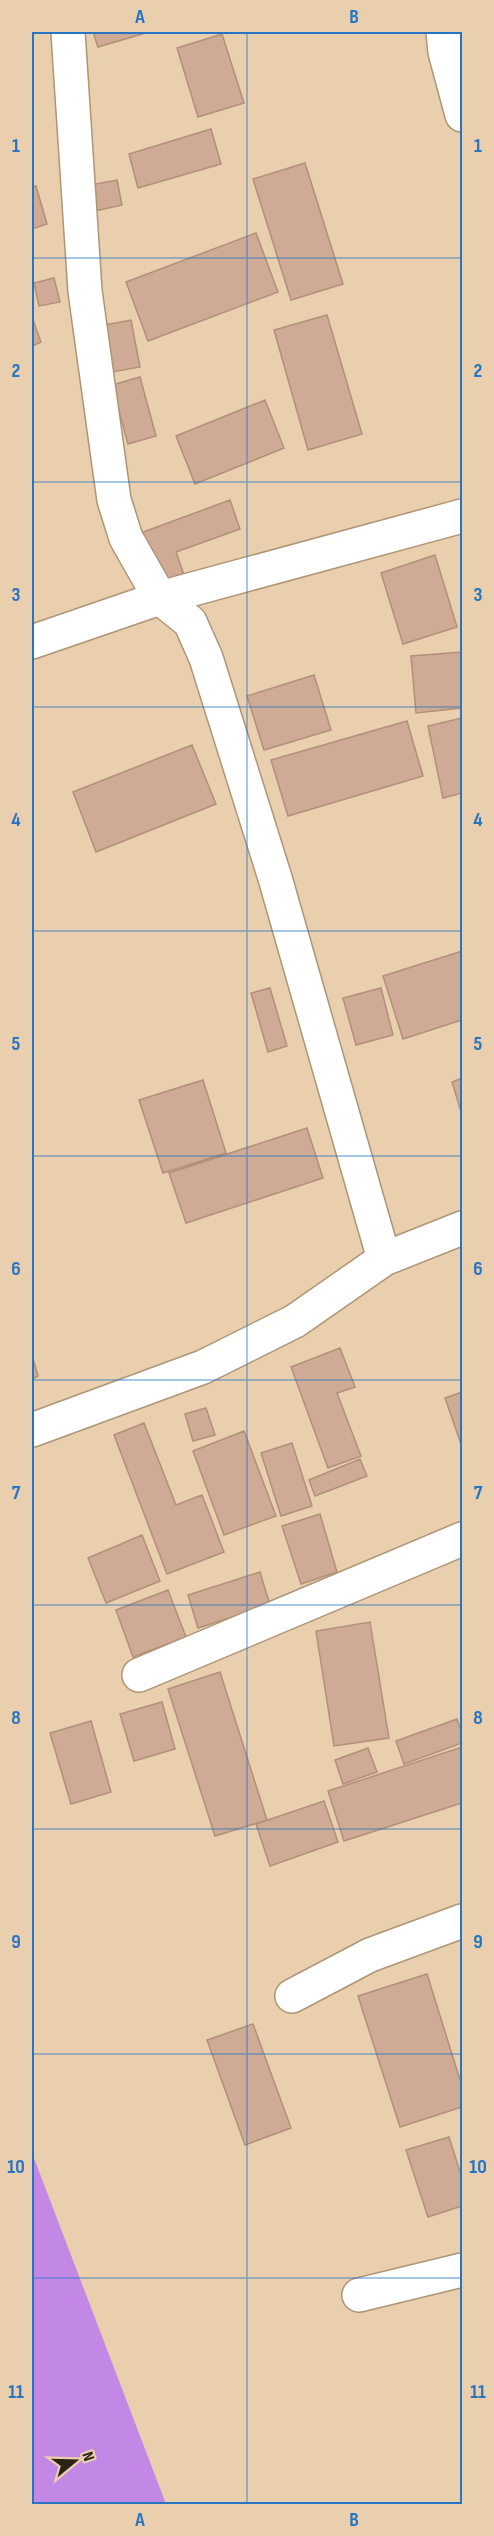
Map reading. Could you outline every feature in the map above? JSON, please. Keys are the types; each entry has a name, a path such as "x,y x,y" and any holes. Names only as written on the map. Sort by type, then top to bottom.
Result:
{"street":[{"path":"68,32 85,291 114,500 126,538 160,598 190,622 206,658 275,878 384,1259"},
{"path":"443,32 445,52 462,115"},
{"path":"32,642 160,598 462,516"},
{"path":"32,1430 204,1367 295,1321 384,1259 462,1228"},
{"path":"139,1675 462,1539"},
{"path":"292,1996 370,1955 462,1921"},
{"path":"359,2295 462,2270"}],"shaded area":[{"path":"32,2153 166,2504 32,2504"}],"building":[{"path":"93,32 149,32 98,47"},
{"path":"222,34 244,103 198,117 177,48"},
{"path":"211,129 221,164 138,188 129,154"},
{"path":"305,163 343,284 291,300 253,179"},
{"path":"117,180 122,205 95,211 90,185"},
{"path":"36,186 47,224 32,229 32,187"},
{"path":"256,233 278,292 148,341 126,282"},
{"path":"54,278 60,302 39,306 34,283"},
{"path":"327,315 362,434 308,450 274,330"},
{"path":"32,317 41,342 32,346"},
{"path":"131,320 140,367 113,372 104,325"},
{"path":"140,377 156,436 128,444 112,385"},
{"path":"265,400 284,448 195,484 176,436"},
{"path":"230,500 240,529 176,552 184,575 157,585 138,534"},
{"path":"435,555 457,627 403,644 381,573"},
{"path":"462,652 462,708 416,713 411,656"},
{"path":"314,675 331,730 264,750 247,696"},
{"path":"462,718 462,793 443,798 428,726"},
{"path":"407,721 423,776 288,816 271,760"},
{"path":"192,745 216,804 96,852 73,792"},
{"path":"462,951 462,1020 403,1039 383,976"},
{"path":"270,988 287,1046 268,1052 251,993"},
{"path":"381,988 393,1035 356,1045 343,998"},
{"path":"462,1078 462,1115 452,1082"},
{"path":"203,1080 226,1153 163,1173 139,1100"},
{"path":"307,1128 323,1178 186,1223 169,1173"},
{"path":"340,1348 355,1387 337,1393 361,1456 328,1468 291,1367"},
{"path":"32,1355 38,1376 32,1379"},
{"path":"462,1392 462,1447 445,1398"},
{"path":"206,1408 215,1435 193,1441 185,1414"},
{"path":"144,1423 176,1505 202,1495 224,1552 167,1574 114,1435"},
{"path":"244,1431 276,1516 224,1535 193,1451"},
{"path":"292,1443 312,1506 281,1516 261,1453"},
{"path":"360,1459 367,1476 315,1496 309,1480"},
{"path":"320,1514 337,1572 301,1584 282,1526"},
{"path":"142,1535 160,1581 106,1603 88,1558"},
{"path":"260,1572 270,1605 198,1628 188,1595"},
{"path":"168,1590 186,1637 133,1657 116,1610"},
{"path":"370,1622 389,1738 334,1746 316,1631"},
{"path":"220,1672 267,1820 215,1836 168,1689"},
{"path":"162,1702 175,1749 134,1761 120,1714"},
{"path":"457,1719 462,1734 462,1743 404,1764 396,1741"},
{"path":"91,1721 111,1792 71,1804 50,1733"},
{"path":"462,1747 462,1803 344,1841 328,1791"},
{"path":"368,1748 377,1772 343,1784 335,1760"},
{"path":"324,1801 338,1842 270,1866 256,1824"},
{"path":"427,1974 462,2086 462,2107 400,2127 358,1996"},
{"path":"253,2024 291,2128 245,2145 207,2040"},
{"path":"449,2137 462,2178 462,2206 428,2217 406,2150"}]}
